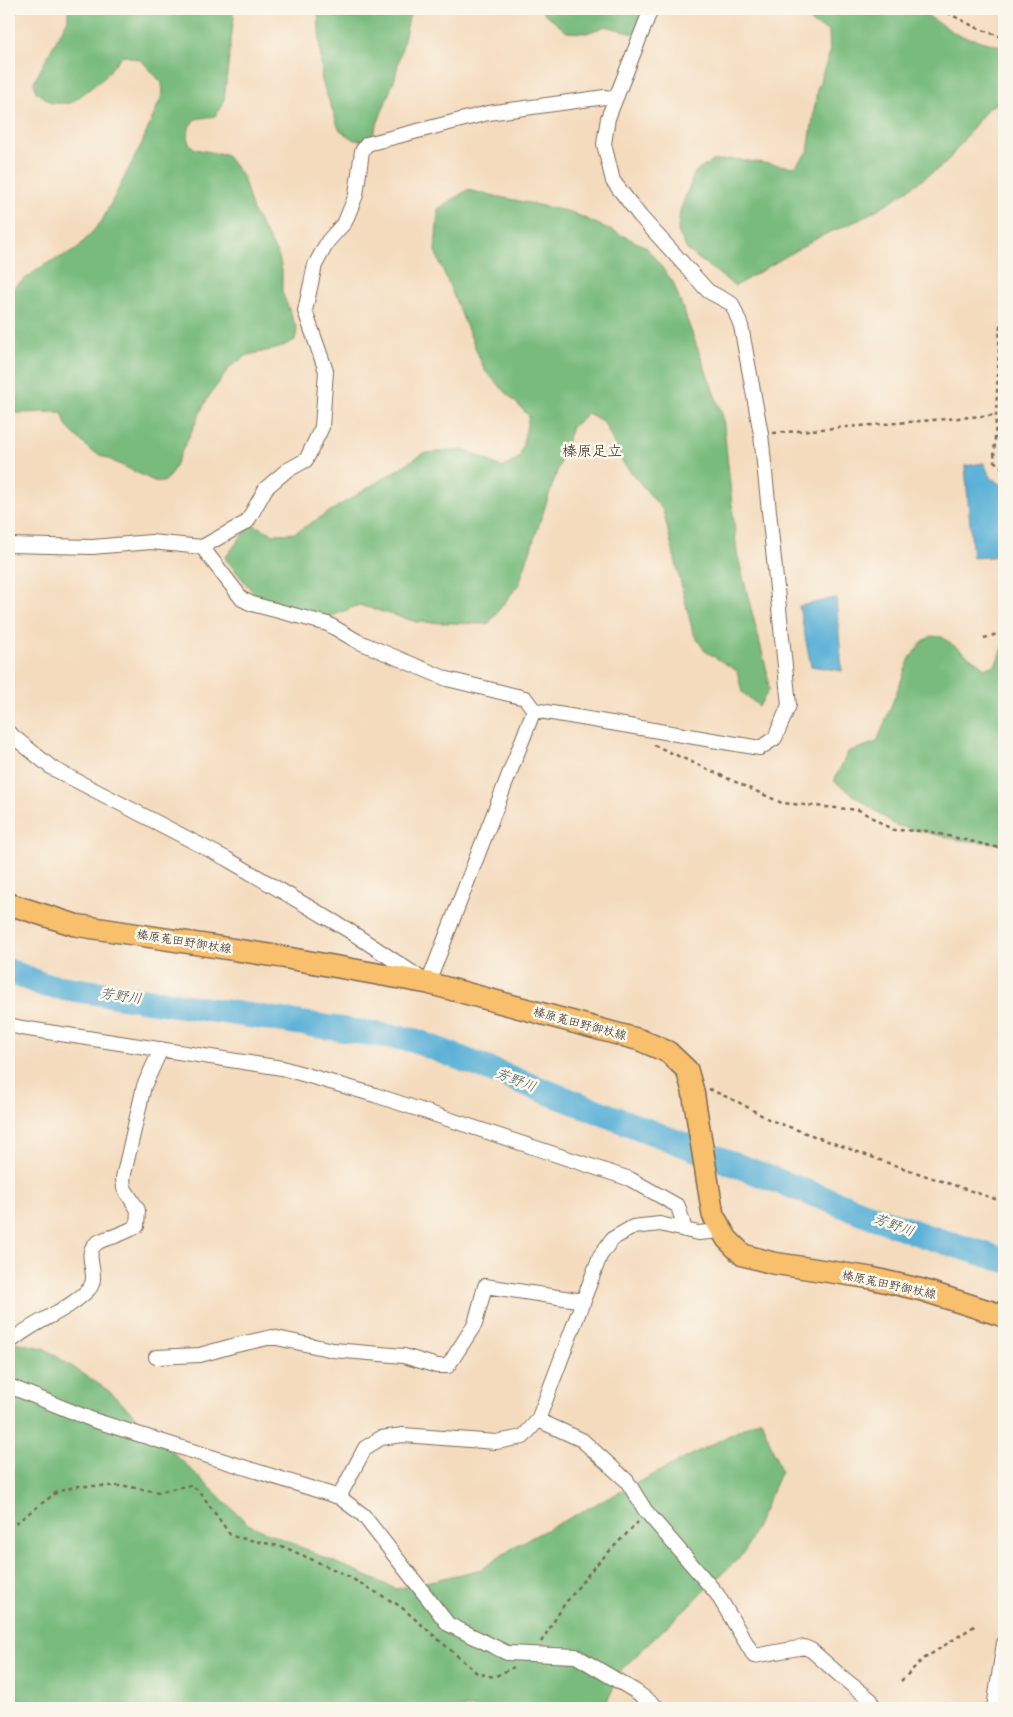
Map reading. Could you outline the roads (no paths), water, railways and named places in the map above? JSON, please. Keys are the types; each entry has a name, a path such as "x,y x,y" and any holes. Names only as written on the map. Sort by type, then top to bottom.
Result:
{"main road":[{"name":"榛原菟田野御杖線","path":"9,904 75,925 282,957 428,984 640,1040 668,1052 687,1070 718,1223 727,1239 743,1255 773,1263 871,1278 922,1290 1004,1316"}],"street":[{"path":"202,547 242,599 252,604 328,624 357,641 447,679 526,698 534,710 760,748 775,738 789,705 761,434 741,326 732,304 708,291 640,216 613,181 604,144 608,118 651,9"},
{"path":"9,545 92,548 151,542 202,547 247,522 266,488 286,472 306,460 322,427 326,371 305,311 315,265 328,241 346,222 356,195 362,151 367,144 488,113 606,97 615,100"},
{"path":"9,733 52,768 228,859 348,930 428,984 534,710"},
{"path":"9,1025 282,1068 375,1094 630,1179 678,1206 685,1230"},
{"path":"9,1343 21,1332 66,1308 90,1288 94,1275 90,1258 92,1248 97,1242 136,1226 138,1210 124,1188 123,1178 144,1086 161,1049"},
{"path":"339,1497 365,1448 381,1438 403,1435 496,1442 523,1437 538,1420 600,1256 612,1239 633,1227 660,1224 698,1233 718,1223"},
{"path":"156,1357 200,1355 272,1337 333,1350 404,1356 437,1366 448,1366 474,1324 485,1286 584,1301"},
{"path":"9,1386 93,1420 339,1497 363,1515 448,1624 507,1653 576,1656 635,1691 658,1708"},
{"path":"538,1420 582,1440 627,1481 644,1510 717,1594 754,1656 804,1647 811,1650 842,1678 871,1700"},
{"path":"994,1708 1004,1643"}],"water":[{"path":"984,463 990,477 1004,486 1004,556 973,558 965,466"},
{"path":"836,598 842,671 811,666 799,606"}],"waterway":[{"name":"芳野川","path":"9,971 44,985 413,1040 925,1236 1004,1260"}],"district":[{"name":"榛原足立","path":"592,451"}]}
